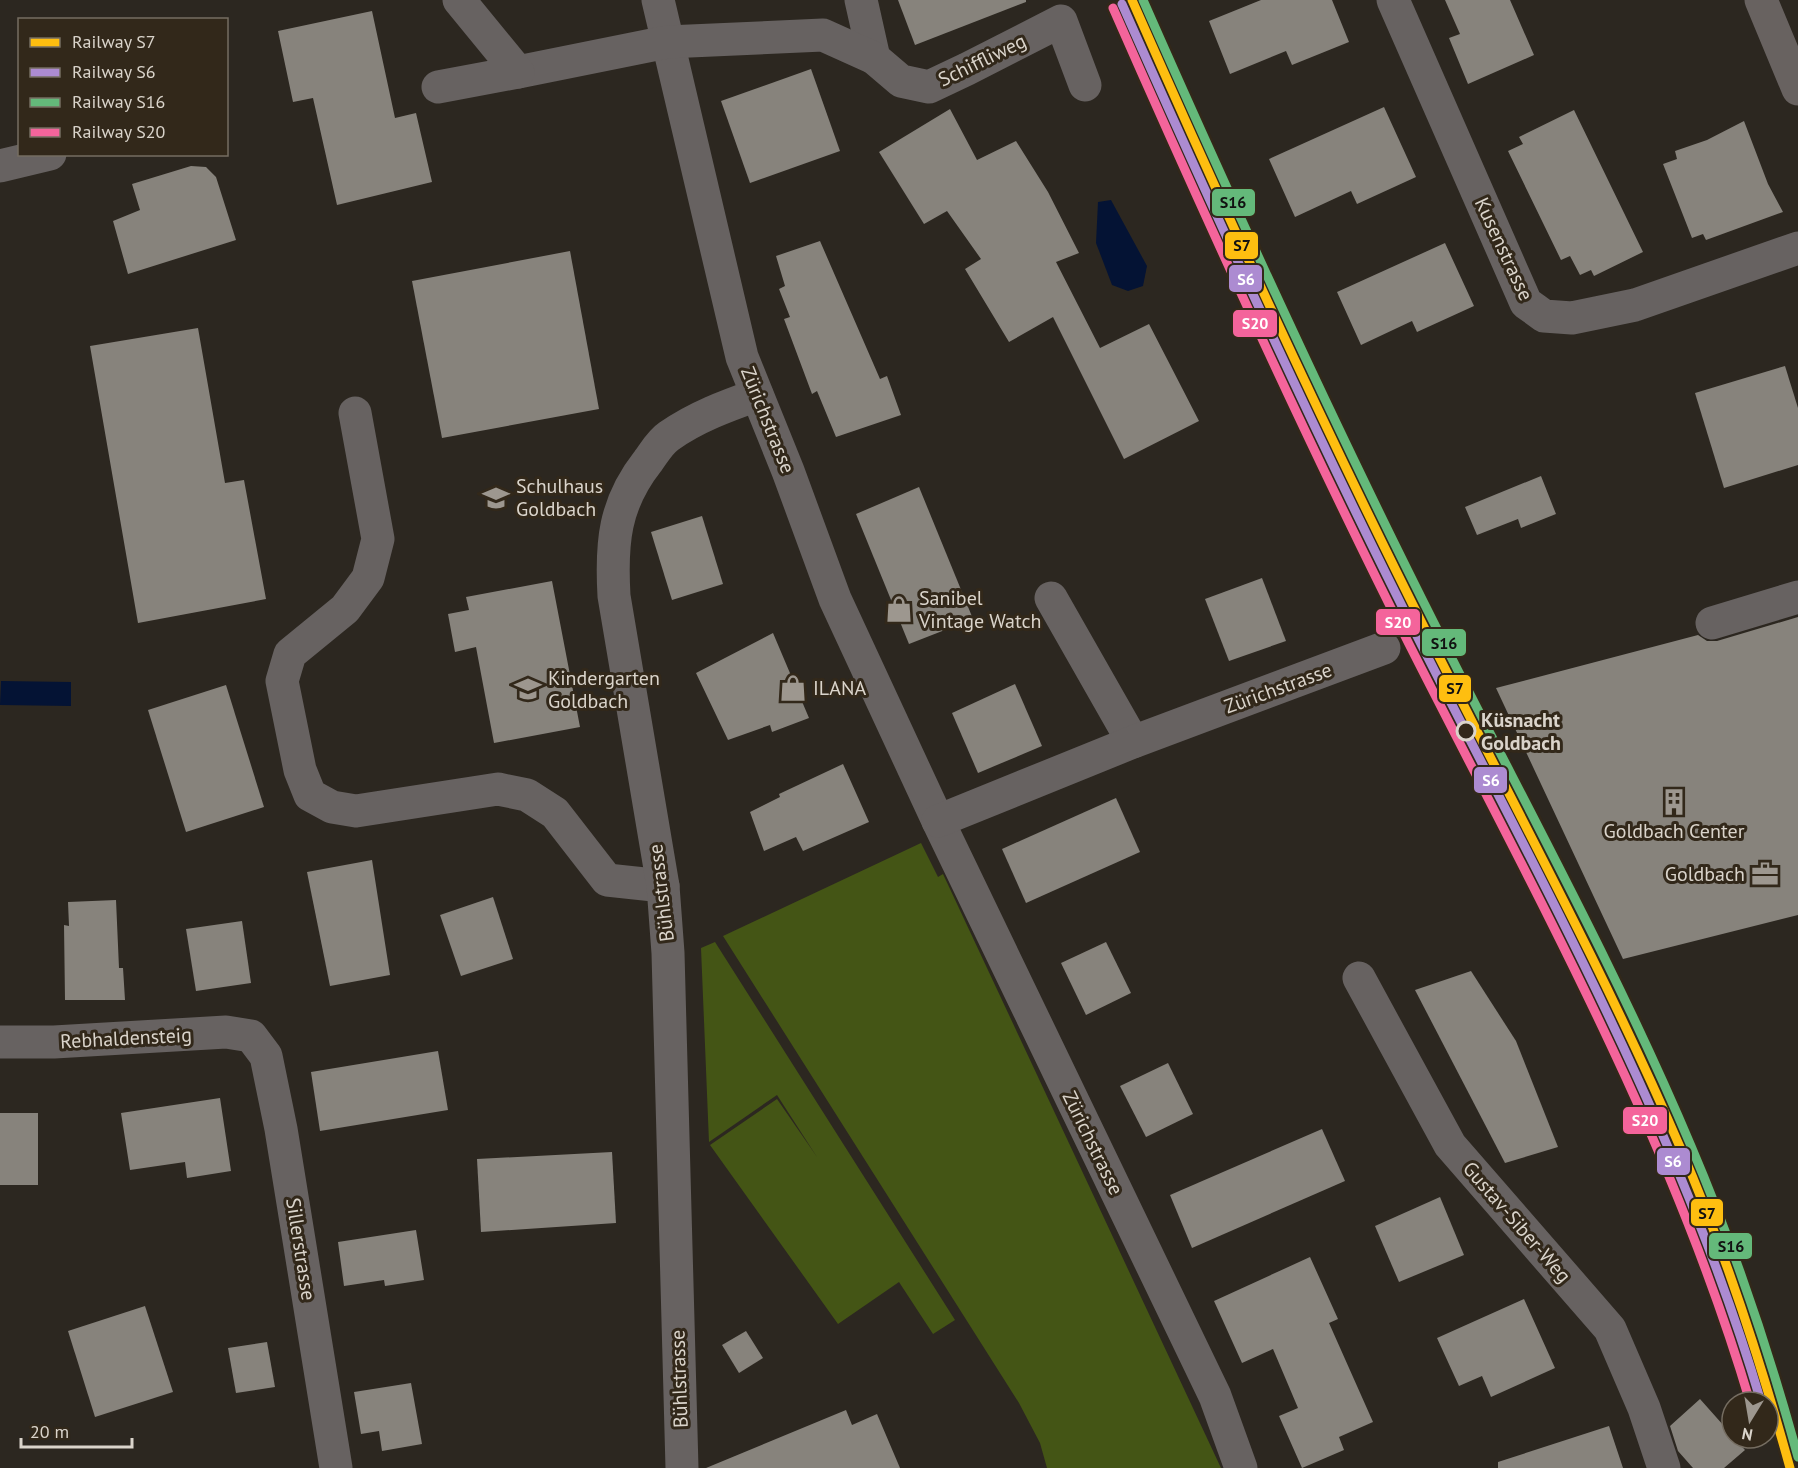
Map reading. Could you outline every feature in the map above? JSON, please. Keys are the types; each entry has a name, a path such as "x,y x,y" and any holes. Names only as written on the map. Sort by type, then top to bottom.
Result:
{"main road":[{"path":"1761,0 1798,89"}],"street":[{"path":"459,0 518,72"},
{"name":"Zürichstrasse","path":"658,0 742,357 788,471 835,599 938,820 1215,1396 1241,1468"},
{"path":"861,0 874,58"},
{"name":"Kusenstrasse","path":"1393,0 1526,303 1544,316 1572,318 1635,305 1798,248"},
{"name":"Schiffliweg","path":"438,87 667,42 823,35 874,58 902,81 929,87 1061,21 1085,85"},
{"path":"0,166 42,156"},
{"name":"Bühlstrasse","path":"682,1468 668,965 663,886 614,596 612,565 615,524 633,480 666,438 703,415 756,395"},
{"path":"355,413 378,539 368,578 345,609 290,654 282,681 300,770 310,795 332,807 356,811 498,789 527,795 555,813 607,880 663,886"},
{"path":"1712,622 1798,597"},
{"path":"1051,598 1133,742"},
{"name":"Zürichstrasse","path":"938,820 1133,742 1384,648"},
{"name":"Gustav-Siber-Weg","path":"1359,978 1450,1145 1610,1329 1644,1408 1664,1468"},
{"name":"Rebhaldensteig","path":"0,1042 54,1042 226,1032 251,1036"},
{"name":"Sillerstrasse","path":"251,1036 266,1056 281,1129 336,1468"}],"green space":[{"path":"921,843 938,877 943,874 1221,1468 1047,1468 1040,1443 1019,1403 723,936"},
{"path":"715,942 955,1320 933,1334 899,1282 838,1324 710,1145 777,1099 817,1157 777,1095 709,1142 701,948"}],"water":[{"path":"1111,200 1147,266 1143,286 1128,291 1112,285 1096,243 1098,202"},
{"path":"1,681 71,682 71,706 0,705"}],"building":[{"path":"898,0 1026,0 1026,2 915,45"},
{"path":"1261,0 1332,0 1349,42 1292,65 1286,51 1230,74 1209,21"},
{"path":"1445,0 1510,0 1534,55 1468,84 1449,38 1460,34"},
{"path":"372,11 395,118 416,113 432,182 337,205 313,98 293,102 278,31"},
{"path":"811,69 840,151 750,183 721,101"},
{"path":"1384,107 1416,177 1357,204 1351,191 1295,217 1269,159"},
{"path":"950,109 977,160 1016,141 1048,192 1079,253 1056,262 1100,348 1149,324 1199,421 1124,459 1053,317 1009,342 965,269 981,259 947,211 924,224 879,152"},
{"path":"1574,110 1643,252 1594,276 1591,270 1580,275 1570,256 1561,260 1508,151 1523,144 1519,137"},
{"path":"1744,121 1768,184 1783,212 1706,240 1703,234 1692,238 1663,164 1677,159 1675,151 1707,140"},
{"path":"191,166 206,167 216,177 236,240 128,274 113,221 140,210 132,184"},
{"path":"820,241 880,379 887,376 901,415 836,437 817,391 812,394 784,319 790,317 779,289 785,286 776,256"},
{"path":"1445,243 1474,306 1417,332 1412,321 1361,345 1337,292"},
{"name":"Schulhaus Goldbach","path":"570,251 599,409 442,438 412,281"},
{"path":"198,328 225,483 244,480 266,599 138,623 90,346"},
{"path":"1785,366 1798,408 1798,465 1724,488 1695,393"},
{"path":"1541,476 1556,514 1521,528 1518,519 1477,535 1465,507"},
{"path":"919,487 973,619 909,644 856,514"},
{"path":"702,516 723,584 672,600 651,532"},
{"path":"1262,578 1286,641 1229,661 1205,599"},
{"name":"Kindergarten Goldbach","path":"552,581 580,727 494,743 476,647 455,652 448,614 469,610 466,597"},
{"name":"Goldbach Center","path":"1798,617 1798,915 1623,959 1496,688 1698,635 1707,641 1717,641"},
{"path":"773,633 809,718 772,732 770,725 728,740 696,673"},
{"path":"1015,684 1042,746 978,773 952,713"},
{"path":"226,685 264,807 186,832 148,710"},
{"path":"843,764 869,822 803,851 796,837 764,851 750,812 780,797 779,794"},
{"path":"1116,798 1140,852 1026,903 1002,849"},
{"path":"372,860 390,975 330,986 307,872"},
{"path":"493,897 513,959 461,976 440,915"},
{"path":"116,900 119,968 123,968 125,1000 65,1000 64,925 69,926 68,902"},
{"path":"242,921 251,983 196,991 186,929"},
{"path":"1106,942 1131,993 1086,1015 1061,963"},
{"path":"1471,971 1516,1041 1558,1147 1505,1163 1415,990"},
{"path":"438,1051 448,1110 320,1131 311,1072"},
{"path":"1168,1063 1193,1114 1146,1137 1120,1086"},
{"path":"220,1098 231,1171 187,1178 185,1162 130,1170 121,1113"},
{"path":"0,1113 38,1113 38,1185 0,1185"},
{"path":"1322,1129 1345,1181 1192,1248 1170,1195"},
{"path":"612,1152 616,1223 481,1232 477,1159"},
{"path":"1440,1197 1464,1255 1399,1282 1375,1226"},
{"path":"416,1230 424,1280 385,1286 384,1280 344,1286 338,1242"},
{"path":"1310,1257 1338,1319 1329,1323 1373,1422 1339,1437 1344,1450 1302,1468 1279,1416 1298,1408 1273,1349 1242,1363 1214,1301"},
{"path":"1524,1299 1555,1368 1491,1397 1482,1376 1459,1386 1437,1338"},
{"path":"145,1306 173,1392 95,1417 68,1331"},
{"path":"746,1331 763,1358 739,1373 722,1345"},
{"path":"267,1342 275,1387 236,1393 228,1348"},
{"path":"411,1383 422,1444 382,1451 379,1431 361,1434 354,1392"},
{"path":"1700,1399 1720,1422 1720,1450 1745,1450 1724,1468 1693,1468 1678,1451 1670,1426"},
{"path":"846,1410 852,1425 877,1414 900,1468 706,1468"},
{"path":"1609,1426 1623,1468 1498,1468 1498,1462"}],"rail line":[{"name":"S7","path":"1132,0 1238,238 1349,475 1589,951 1651,1081 1727,1266 1754,1346 1790,1468"},
{"name":"S16","path":"1143,0 1249,237 1359,472 1568,884 1662,1080 1707,1184 1736,1261 1763,1339 1798,1457"},
{"name":"S6","path":"1122,4 1230,245 1342,484 1608,1014 1692,1205 1729,1303 1757,1390"},
{"name":"S20","path":"1113,8 1220,248 1332,487 1597,1016 1681,1206 1718,1303 1746,1390"}],"place":[{"name":"Schulhaus Goldbach","path":"496,498"},
{"name":"Sanibel Vintage Watch","path":"899,609"},
{"name":"ILANA","path":"793,688"},
{"name":"Kindergarten Goldbach","path":"528,689"},
{"name":"Küsnacht Goldbach","path":"1466,731"},
{"name":"Goldbach Center","path":"1674,802"},
{"name":"Goldbach","path":"1765,874"}]}
